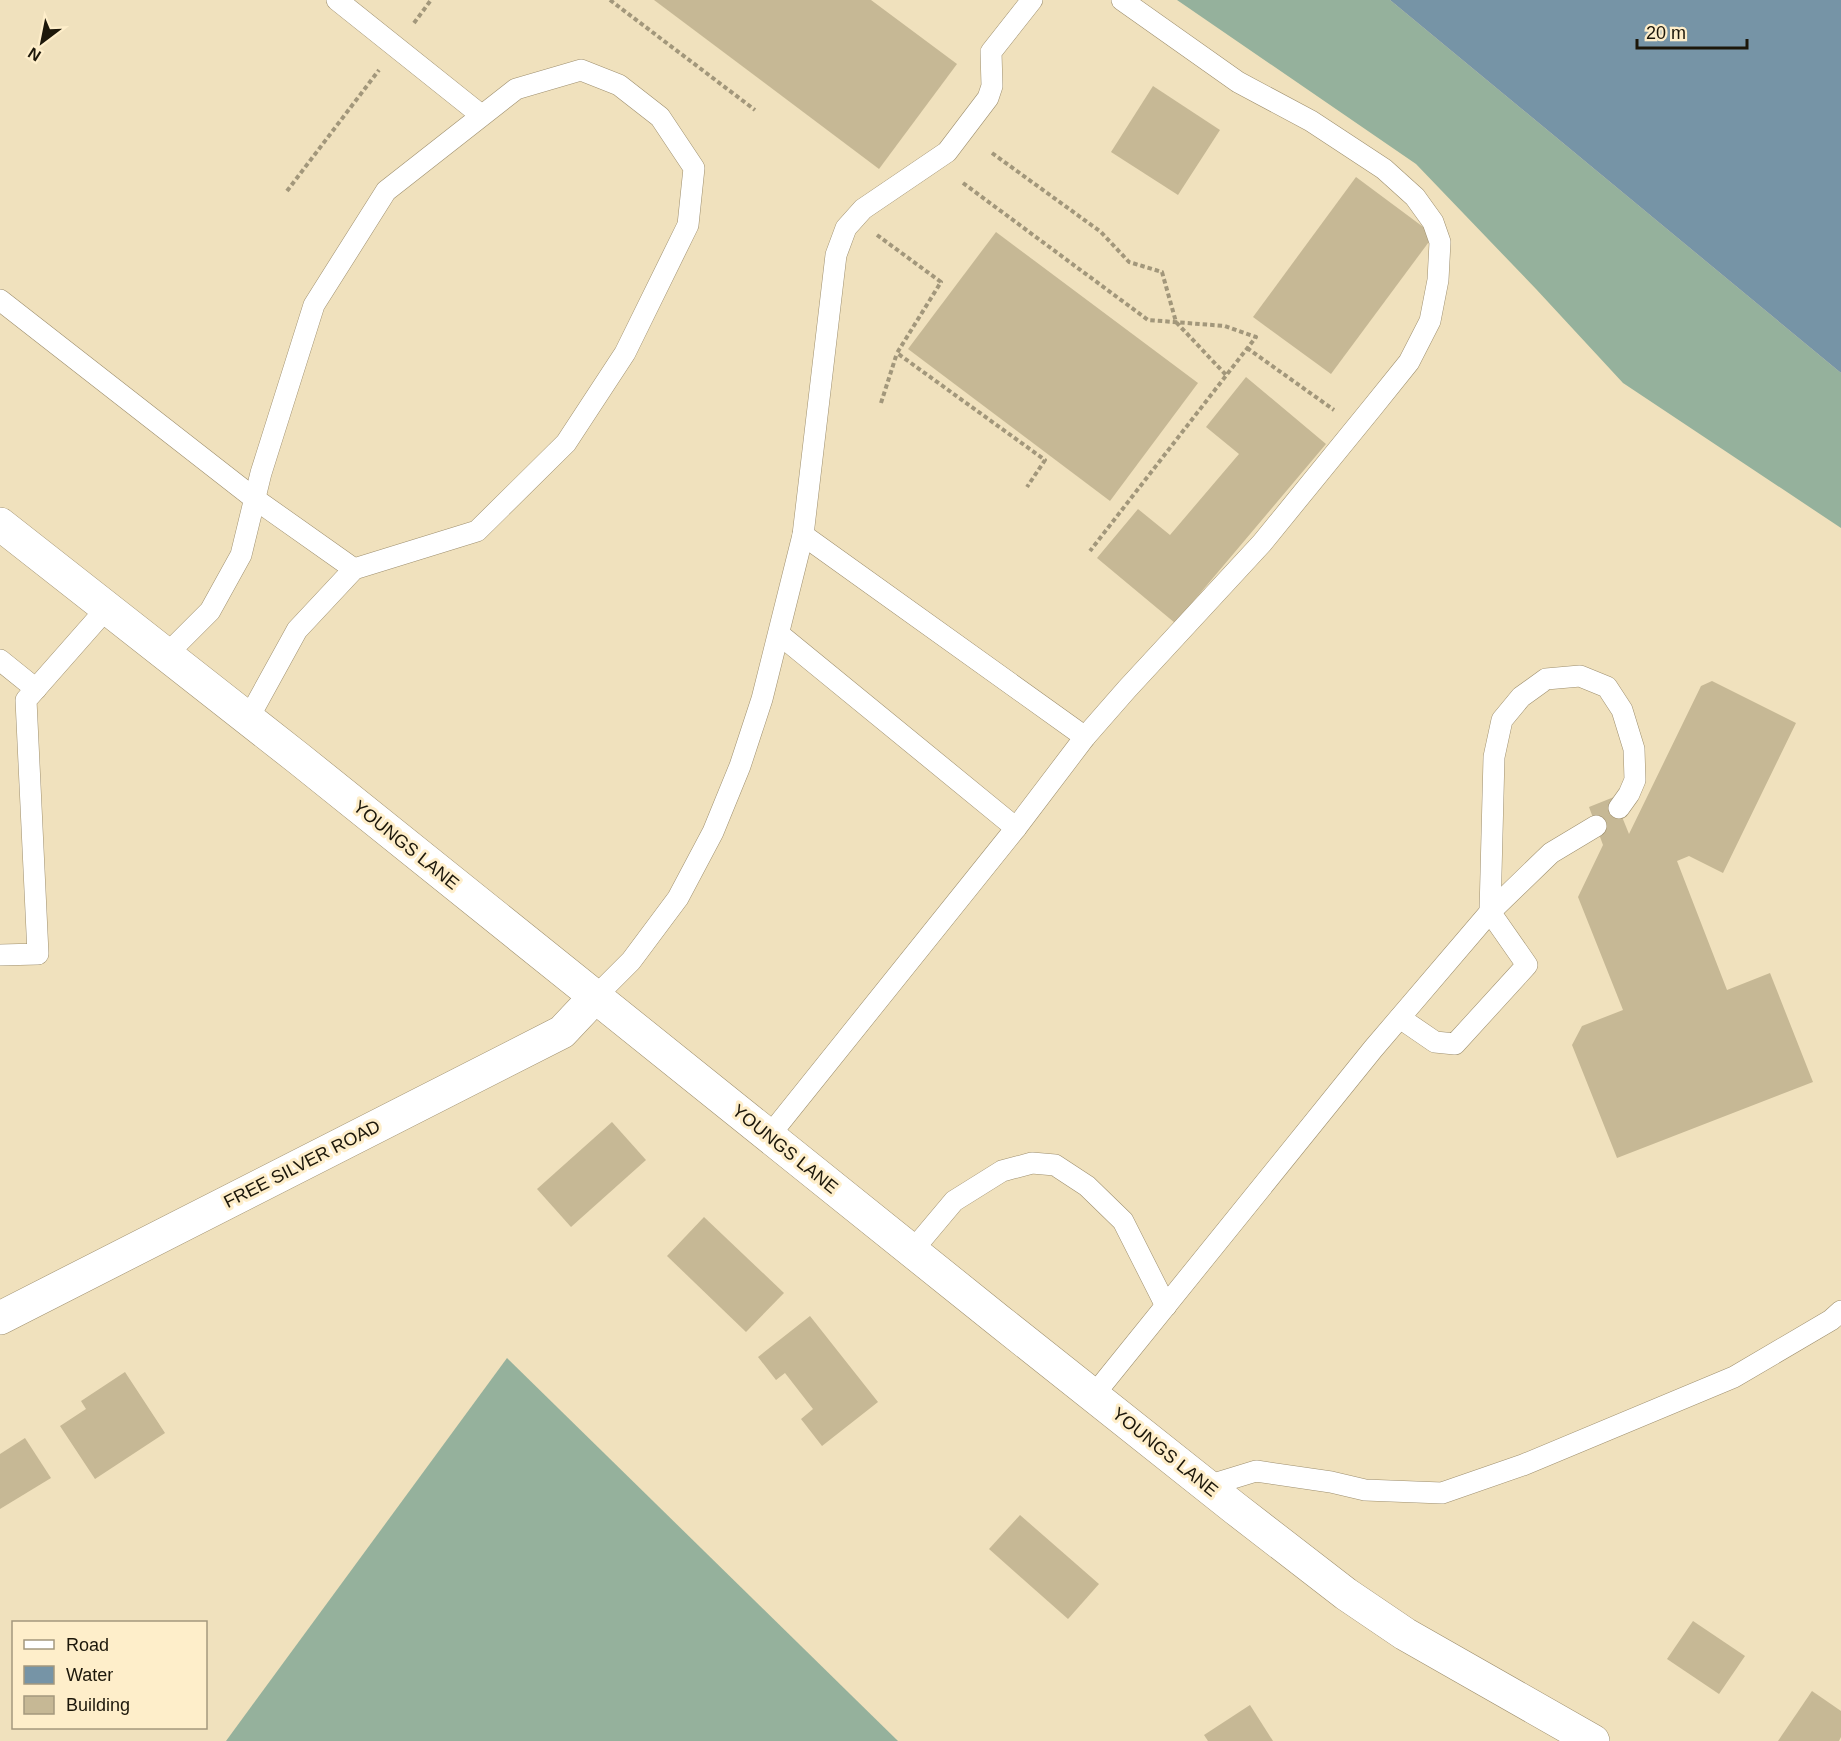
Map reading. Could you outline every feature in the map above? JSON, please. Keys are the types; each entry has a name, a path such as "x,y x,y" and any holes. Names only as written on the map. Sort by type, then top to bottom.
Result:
{"street":[{"name":"YOUNGS LANE","path":"0,524 248,719 1207,1486 1346,1594 1405,1634 1593,1741"},
{"name":"FREE SILVER ROAD","path":"0,1318 562,1032 596,997"}],"lane":[{"path":"337,0 481,115"},
{"path":"596,997 631,961 678,898 713,832 740,766 762,699 803,535 836,255 846,228 863,209 947,152 988,98 992,86 991,52 1031,0"},
{"path":"769,1136 1016,828 1085,737 1262,543 1409,362 1430,321 1438,280 1440,242 1433,222 1415,197 1384,169 1311,121 1238,82 1122,0"},
{"path":"166,655 210,612 241,555 261,473 314,305 386,191 516,89 581,70 619,85 660,117 694,168 688,225 625,353 566,443 477,531 354,569 297,630 248,719"},
{"path":"0,300 255,499 354,569"},
{"path":"803,535 1085,737"},
{"path":"0,955 38,954 26,700 107,608"},
{"path":"779,634 1016,828"},
{"path":"0,660 36,689"},
{"path":"1400,1018 1435,1042 1455,1044 1527,965 1490,912 1494,757 1502,720 1521,697 1546,679 1580,676 1607,687 1622,710 1634,749 1635,780 1619,808"},
{"path":"1094,1396 1400,1018 1490,912 1551,853 1596,826"},
{"path":"912,1251 954,1201 1002,1171 1032,1163 1055,1165 1087,1186 1123,1221 1166,1306"},
{"path":"1207,1486 1256,1471 1331,1482 1365,1490 1442,1493 1523,1465 1734,1377 1832,1320 1841,1311"}],"path":[{"path":"412,25 431,0"},
{"path":"610,0 756,110"},
{"path":"287,191 380,69"},
{"path":"992,153 1101,232 1129,262 1162,272 1176,322 1226,375"},
{"path":"963,183 1148,320 1225,326 1256,337 1090,551"},
{"path":"874,233 941,282 897,353 881,403"},
{"path":"1247,348 1342,416"},
{"path":"897,353 1045,460 1027,487"}],"green space":[{"path":"1177,0 1390,0 1841,373 1841,528 1623,383 1416,164"},
{"path":"507,1358 898,1741 226,1741"}],"water":[{"path":"1390,0 1841,0 1841,373"}],"building":[{"path":"654,0 871,0 957,64 879,169"},
{"path":"1153,86 1220,130 1178,195 1111,152"},
{"path":"1356,177 1434,235 1331,374 1253,317"},
{"path":"996,232 1198,383 1110,501 908,349"},
{"path":"1246,377 1326,444 1175,623 1097,558 1138,509 1170,535 1239,454 1206,427"},
{"path":"1712,681 1796,723 1723,873 1689,856 1677,861 1727,990 1770,973 1813,1082 1617,1158 1572,1045 1582,1026 1623,1010 1578,897 1603,845 1589,807 1614,797 1629,834 1701,686"},
{"path":"612,1122 646,1160 571,1227 537,1189"},
{"path":"704,1217 784,1293 746,1332 667,1256"},
{"path":"810,1316 878,1402 822,1446 801,1419 813,1409 785,1373 776,1380 758,1357"},
{"path":"125,1372 165,1433 95,1479 60,1426 86,1409 81,1401"},
{"path":"25,1438 51,1478 0,1509 0,1454"},
{"path":"1020,1515 1099,1584 1068,1619 989,1549"},
{"path":"1693,1621 1745,1656 1719,1694 1667,1659"},
{"path":"1812,1691 1841,1711 1839,1741 1778,1741"},
{"path":"1250,1705 1273,1741 1208,1741 1204,1735"}]}
